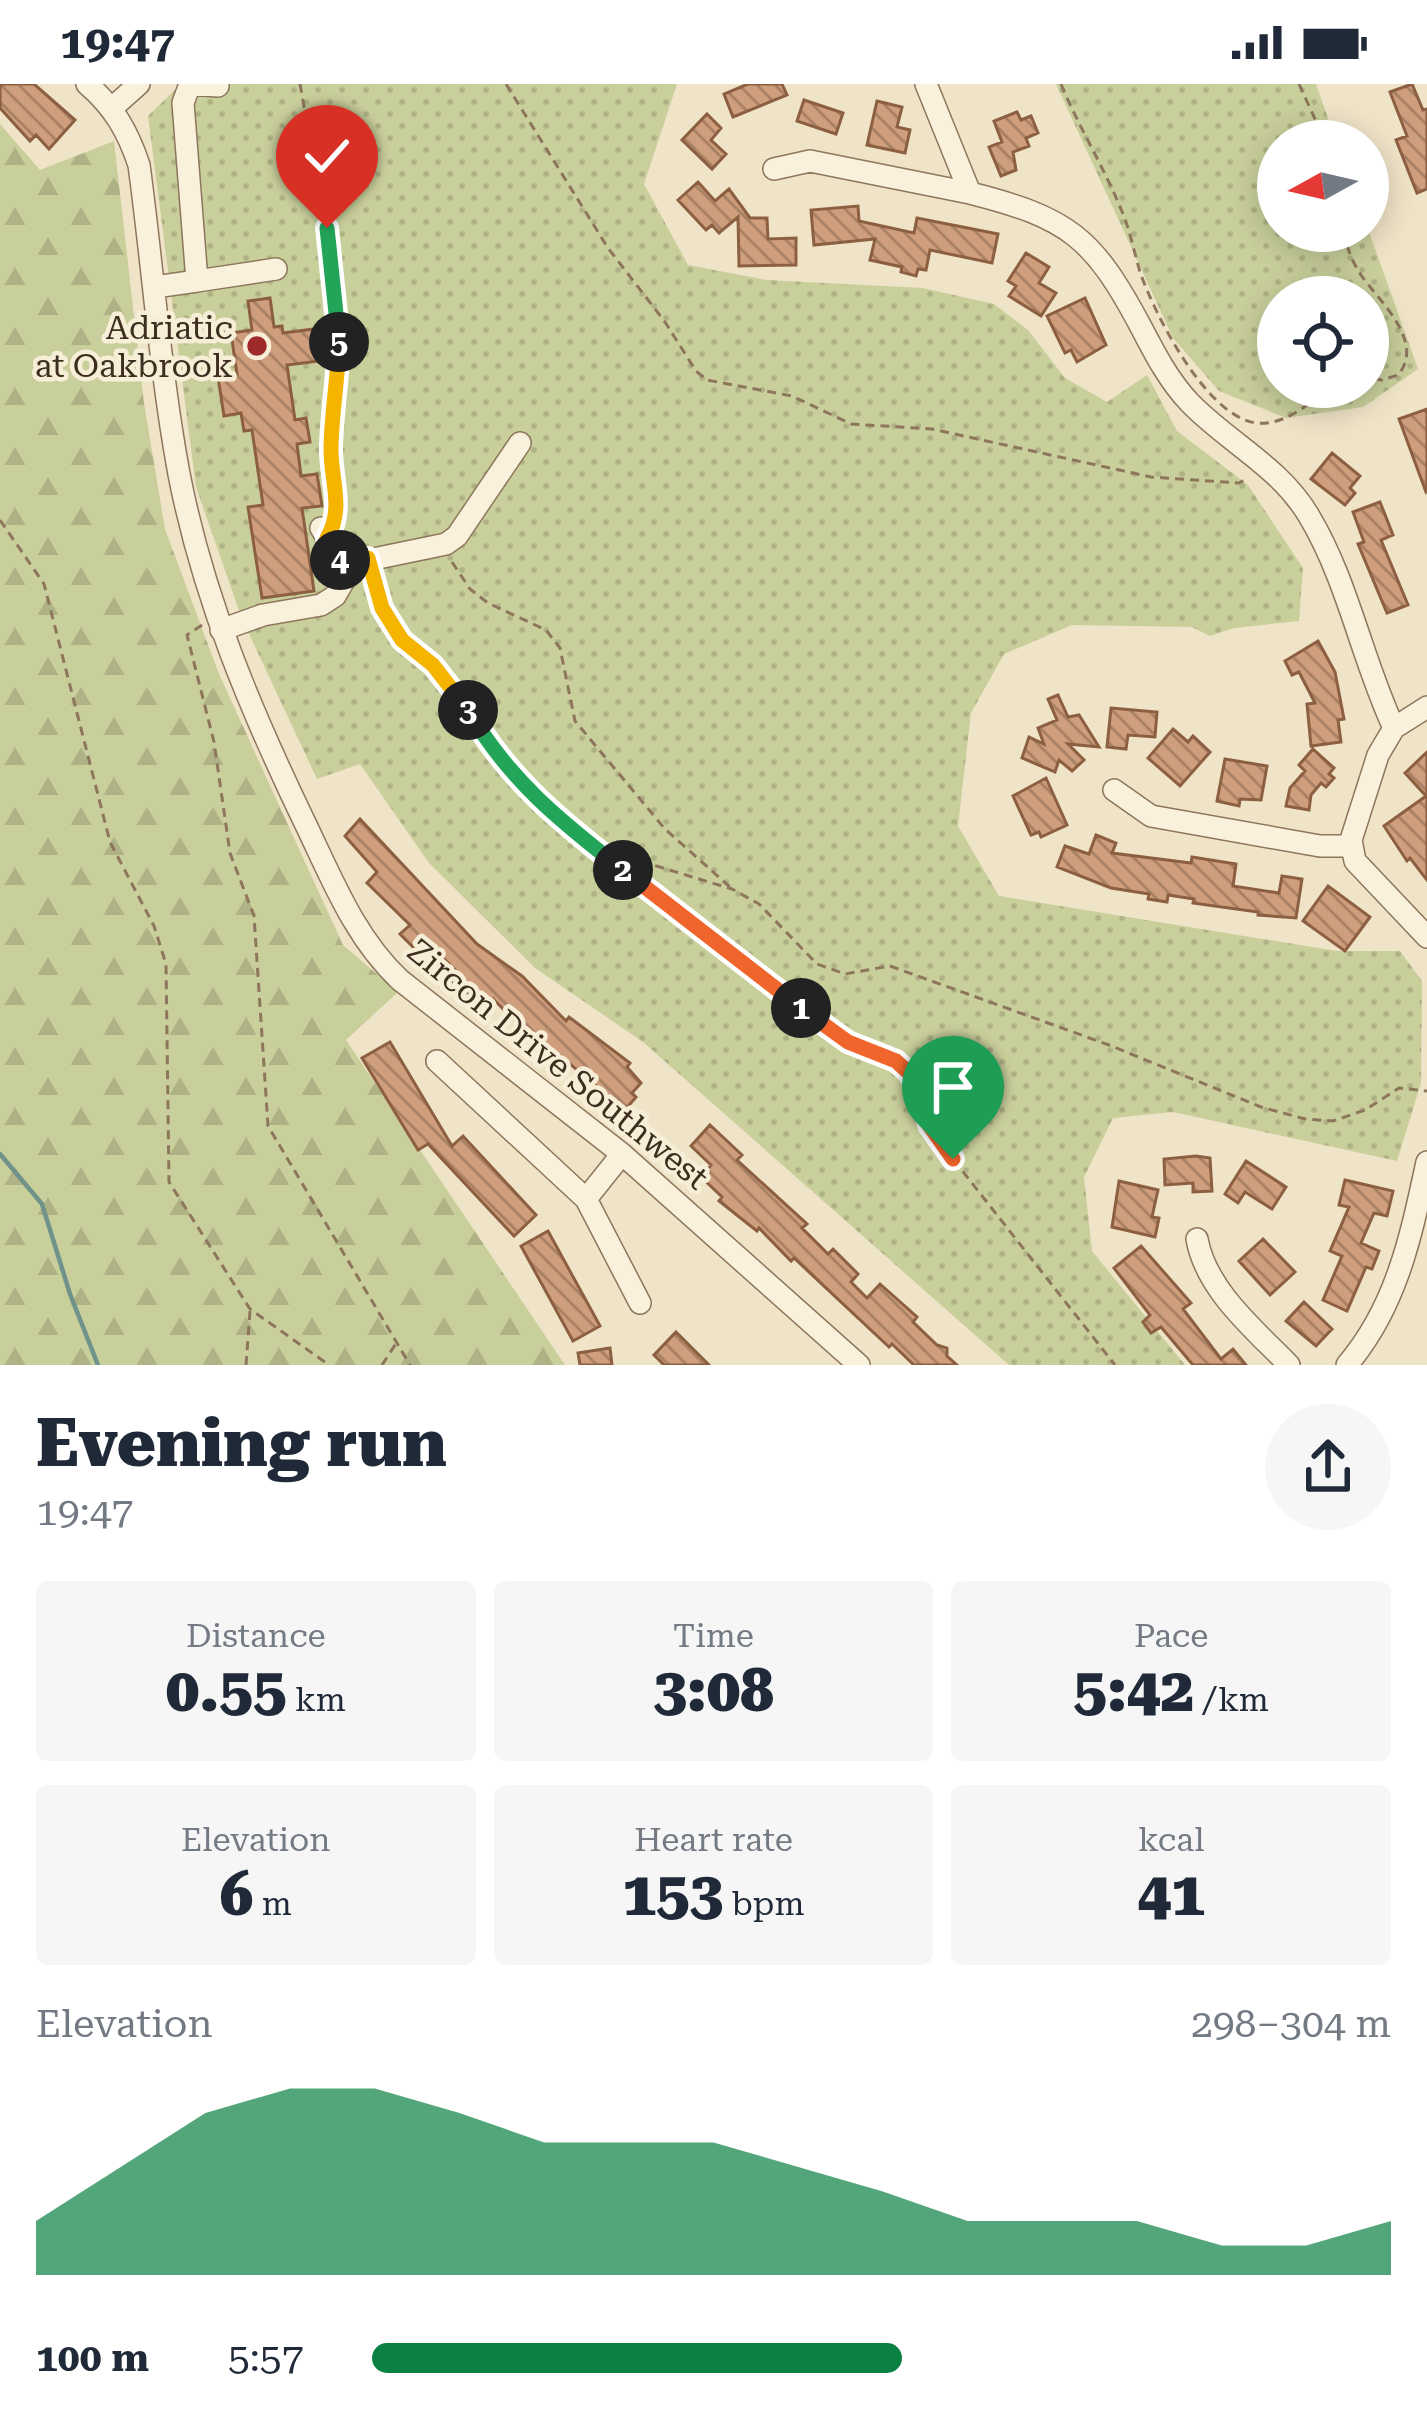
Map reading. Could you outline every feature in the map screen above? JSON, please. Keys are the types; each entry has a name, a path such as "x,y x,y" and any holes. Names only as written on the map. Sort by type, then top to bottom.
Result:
{"street":[{"name":"Zircon Drive Southwest","path":"87,84 128,132 140,165 179,475 218,622 260,728 357,928 374,953 428,1004 486,1044 622,1154 859,1365"},
{"path":"112,108 139,84"},
{"path":"197,271 183,104 190,84 218,86"},
{"path":"926,84 970,194"},
{"path":"774,170 810,161 970,194 1042,214 1088,244 1116,280 1161,365 1186,399 1288,486 1323,544 1394,728"},
{"path":"155,287 197,271 276,268"},
{"path":"218,622 321,605 335,596 354,562 441,546 457,536 520,443"},
{"path":"324,533 348,571"},
{"path":"1427,707 1394,728 1378,755 1354,821 1351,846 1355,861 1427,937"},
{"path":"1114,790 1151,816 1320,845 1351,846"},
{"path":"437,1061 586,1199 640,1303"},
{"path":"586,1199 622,1154"},
{"path":"1360,1361 1387,1307 1422,1211 1427,1162"},
{"path":"1197,1239 1227,1299 1289,1365"}],"path":[{"path":"300,84 327,228 340,337 330,452 336,524 324,533"},
{"path":"506,84 608,248 707,380 792,396 850,424 932,429 1151,477 1239,483 1246,481 1260,461"},
{"path":"1061,84 1126,220 1153,304 1201,382 1226,406 1256,423 1273,422 1304,408"},
{"path":"1299,84 1315,120"},
{"path":"1389,311 1405,341 1407,357 1398,375 1389,378"},
{"path":"0,520 44,584 110,842 154,926 166,964 169,1183 250,1309 329,1365"},
{"path":"441,546 470,589 488,603 546,630 560,648 575,721 665,829 732,889"},
{"path":"368,558 382,608 402,640 458,693 512,776 565,825 830,1030 896,1061 908,1072 921,1091 929,1125 953,1159 1115,1365"},
{"path":"218,622 187,635 214,742 230,854 254,916 268,1126 410,1365"},
{"path":"565,825 620,855 732,889 759,904 817,964 845,974 890,966 1109,1045 1261,1107 1333,1121 1365,1110 1399,1088 1427,1091"},
{"path":"246,1365 250,1309"},
{"path":"382,1365 398,1341"}],"green space":[{"path":"181,84 677,84 644,184 688,265 767,280 923,288 994,304 1028,330 1065,378 1107,402 1147,375 1177,431 1248,485 1303,568 1299,621 1234,628 1210,636 1192,627 1072,625 1004,654 971,713 958,826 999,896 1337,951 1400,951 1422,981 1421,1083 1397,1161 1173,1112 1113,1118 1084,1177 1092,1251 1185,1365 1009,1365 643,1042 535,968 429,863 360,764 317,779 242,619 196,487 148,116"},
{"path":"1056,84 1316,84 1329,120 1257,120 1257,252 1376,252 1385,276 1257,276 1257,406 1219,391 1173,338"},
{"path":"0,124 40,170 114,141 144,403 165,529 219,674 343,945 398,992 346,1040 565,1365 0,1365"},
{"path":"1389,288 1418,369 1389,389"},
{"path":"1261,408 1356,408 1286,418"}],"building":[{"path":"0,84 34,84 75,120 49,149 36,135 30,141 0,108"},
{"path":"748,84 782,84 787,95 733,117 724,94"},
{"path":"1412,84 1423,110 1427,109 1427,189 1417,193 1396,140 1407,136 1390,92"},
{"path":"804,100 843,113 836,134 797,121"},
{"path":"877,101 902,107 897,127 910,130 905,153 867,145"},
{"path":"1017,112 1021,120 1031,116 1038,133 1026,138 1029,146 1013,152 1016,170 1001,176 989,147 1002,142 994,121"},
{"path":"707,114 721,128 711,140 726,154 712,169 682,140"},
{"path":"698,182 715,201 729,189 750,218 767,218 768,239 796,238 796,265 739,266 738,217 719,233 712,225 706,230 678,200"},
{"path":"858,206 859,221 914,233 917,218 998,234 992,263 930,250 926,270 918,269 916,276 901,272 902,267 870,260 875,239 814,245 811,210"},
{"path":"1026,253 1049,267 1039,283 1056,293 1041,316 1009,296 1016,286 1008,281"},
{"path":"270,298 274,327 282,326 283,333 314,329 319,361 287,365 295,420 306,418 310,442 297,444 301,476 317,474 322,506 302,508 314,591 262,598 248,507 263,505 252,430 244,431 241,413 224,416 218,377 237,374 231,333 252,330 248,301"},
{"path":"1085,298 1106,345 1077,362 1071,350 1065,353 1047,316"},
{"path":"1427,409 1427,491 1426,492 1399,419"},
{"path":"1332,453 1360,476 1345,505 1311,479"},
{"path":"1380,502 1393,535 1381,540 1408,605 1387,613 1358,544 1364,542 1353,512"},
{"path":"1318,641 1335,672 1344,719 1338,720 1341,742 1311,746 1307,704 1315,703 1299,672 1292,675 1285,661"},
{"path":"1058,695 1068,717 1079,715 1099,747 1068,744 1084,760 1072,771 1059,760 1055,772 1022,758 1029,737 1044,744 1038,728 1057,720 1048,699"},
{"path":"1111,708 1157,712 1155,737 1128,735 1126,749 1107,747"},
{"path":"1173,729 1188,742 1193,736 1210,752 1180,786 1148,758"},
{"path":"1313,749 1334,768 1329,774 1334,778 1326,787 1321,783 1311,795 1309,810 1286,806 1290,788 1305,771 1299,765"},
{"path":"1427,752 1427,880 1410,858 1407,861 1384,826 1426,796 1405,773"},
{"path":"1225,759 1267,766 1261,800 1240,799 1239,806 1217,801"},
{"path":"1046,778 1067,825 1041,837 1039,832 1031,835 1013,796"},
{"path":"360,819 477,944 522,976 566,1021 569,1017 630,1063 627,1067 641,1083 625,1110 540,1039 537,1042 493,999 487,1007 453,982 459,974 427,942 417,951 400,934 410,925 367,883 377,872 345,836"},
{"path":"1096,835 1116,843 1112,853 1236,864 1233,886 1279,893 1282,876 1302,879 1296,918 1258,915 1168,895 1167,902 1148,899 1149,894 1111,888 1057,867 1065,846 1089,854"},
{"path":"1328,886 1370,917 1345,951 1303,921"},
{"path":"390,1042 452,1146 463,1136 536,1215 514,1236 428,1144 418,1150 362,1058"},
{"path":"710,1125 742,1155 737,1160 807,1224 802,1228 858,1274 851,1282 867,1298 880,1284 917,1317 913,1322 937,1345 947,1348 947,1356 957,1365 914,1365 759,1228 757,1231 719,1201 722,1197 701,1177 711,1165 691,1146"},
{"path":"1210,1158 1212,1191 1193,1192 1193,1183 1165,1185 1164,1159"},
{"path":"1246,1161 1286,1187 1272,1209 1245,1192 1238,1203 1225,1194"},
{"path":"1345,1180 1393,1191 1387,1216 1374,1213 1361,1243 1379,1251 1372,1269 1366,1267 1347,1311 1323,1300 1342,1256 1330,1251 1349,1207 1339,1205"},
{"path":"1119,1181 1158,1190 1152,1217 1159,1218 1155,1237 1112,1227"},
{"path":"548,1231 600,1326 573,1341 521,1246"},
{"path":"1263,1239 1295,1272 1270,1295 1239,1261"},
{"path":"1141,1246 1191,1303 1183,1309 1221,1359 1233,1349 1246,1365 1193,1365 1161,1327 1151,1333 1143,1322 1150,1315 1114,1268"},
{"path":"1304,1302 1332,1329 1316,1346 1286,1321"},
{"path":"676,1332 709,1365 664,1365 654,1355"},
{"path":"610,1348 612,1365 580,1365 578,1353"}],"waterway":[{"path":"0,1154 42,1204 98,1365"}],"place":[{"name":"Adriatic at Oakbrook","path":"257,346"}],"route":[{"path":"327,228 340,337 330,452 337,508 336,524 327,538 332,548 348,571 354,562 368,558 382,608 402,640 458,693 512,776 565,825 830,1030 896,1061 921,1091 929,1125 953,1159"}]}
